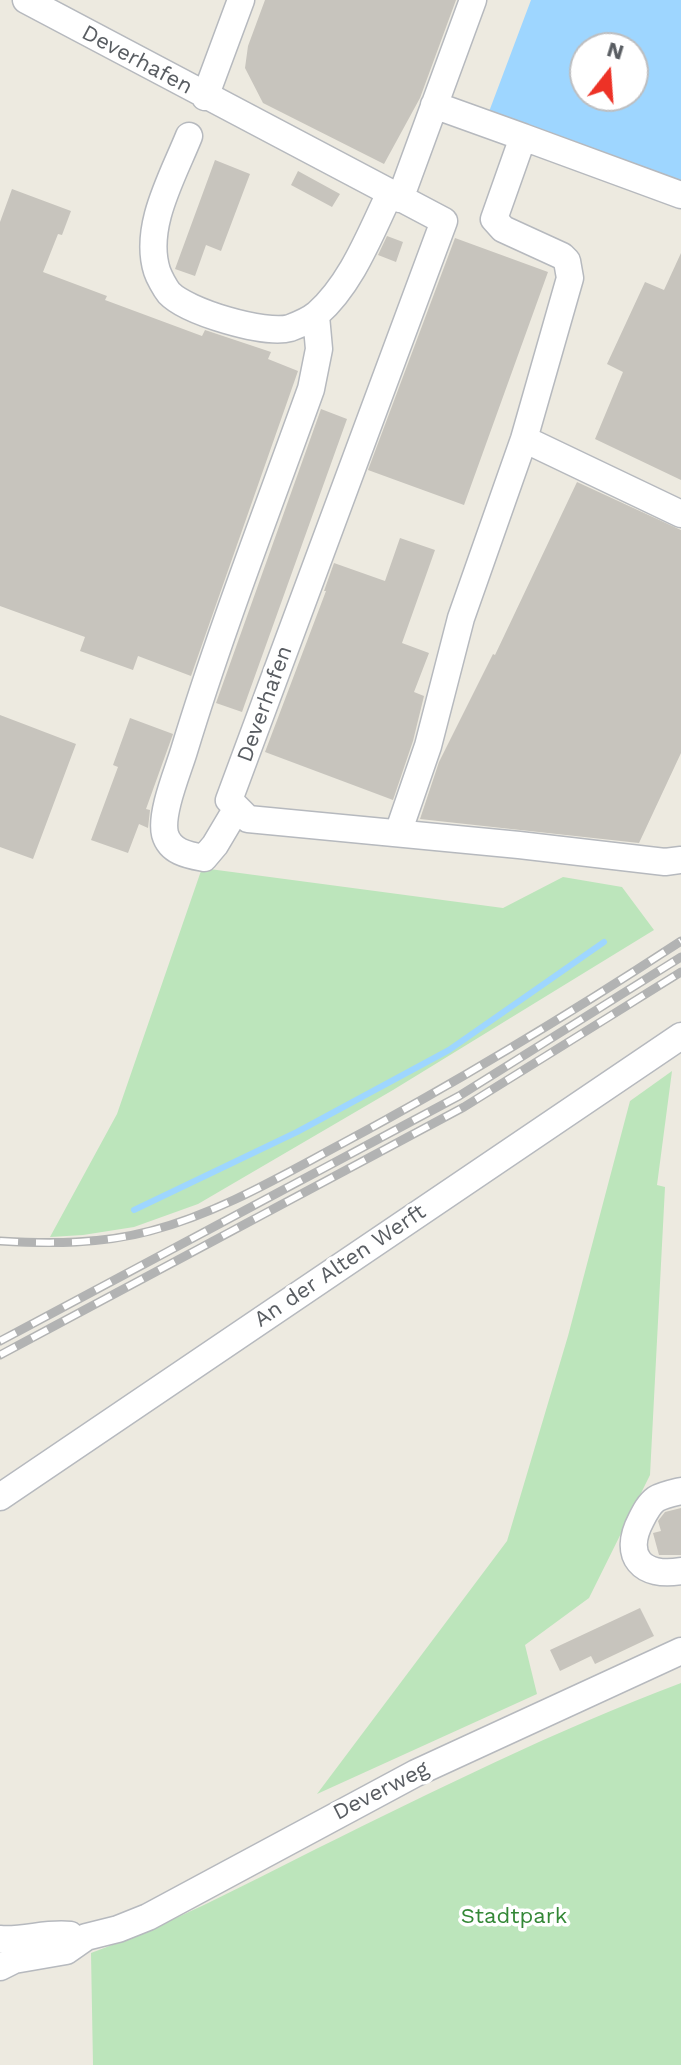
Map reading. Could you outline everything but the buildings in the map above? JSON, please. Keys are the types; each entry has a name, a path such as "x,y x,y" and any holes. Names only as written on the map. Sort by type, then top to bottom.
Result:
{"street":[{"name":"Deverhafen","path":"26,0 444,221 229,800 237,808"},
{"name":"Deverhafen","path":"205,97 241,0"},
{"path":"189,136 156,225 154,249 157,272 170,293 188,306 264,329 289,328 316,316 340,289 395,196 434,105 473,0"},
{"path":"434,105 681,195"},
{"path":"398,833 428,746 461,618 524,439 570,278 567,261 562,256 503,229 494,219 523,137"},
{"path":"316,316 319,349 311,389 201,696 167,807 165,833 174,847 185,855 204,858 237,808 248,819 665,862 681,860"},
{"path":"524,439 681,514"},
{"name":"An der Alten Werft","path":"0,1497 681,1036"},
{"path":"669,1494 647,1509 632,1544 634,1556 652,1571 661,1574 681,1571"},
{"name":"Deverweg","path":"0,1939 23,1940 61,1934 86,1937 148,1917 416,1773 681,1651"},
{"name":"Deverweg","path":"0,1967 14,1960 66,1951 86,1937"}],"green space":[{"path":"202,868 503,908 563,877 622,887 654,930 393,1090 198,1204 134,1227 50,1237 117,1114"},
{"path":"672,1071 657,1185 665,1187 650,1475 589,1598 525,1645 537,1694 317,1794 507,1541 568,1336 630,1101"},
{"name":"Stadtpark","path":"681,1683 681,2065 93,2065 91,1953 205,1904 542,1741"}],"water":[{"path":"531,0 681,0 681,189 487,117"}],"waterway":[{"path":"134,1210 297,1132 449,1050 604,942"}],"railway":[{"path":"0,1241 57,1243 113,1238 150,1231 225,1204 472,1071 681,941"},
{"path":"0,1341 459,1096 681,957"},
{"path":"0,1355 464,1107 681,972"}]}
